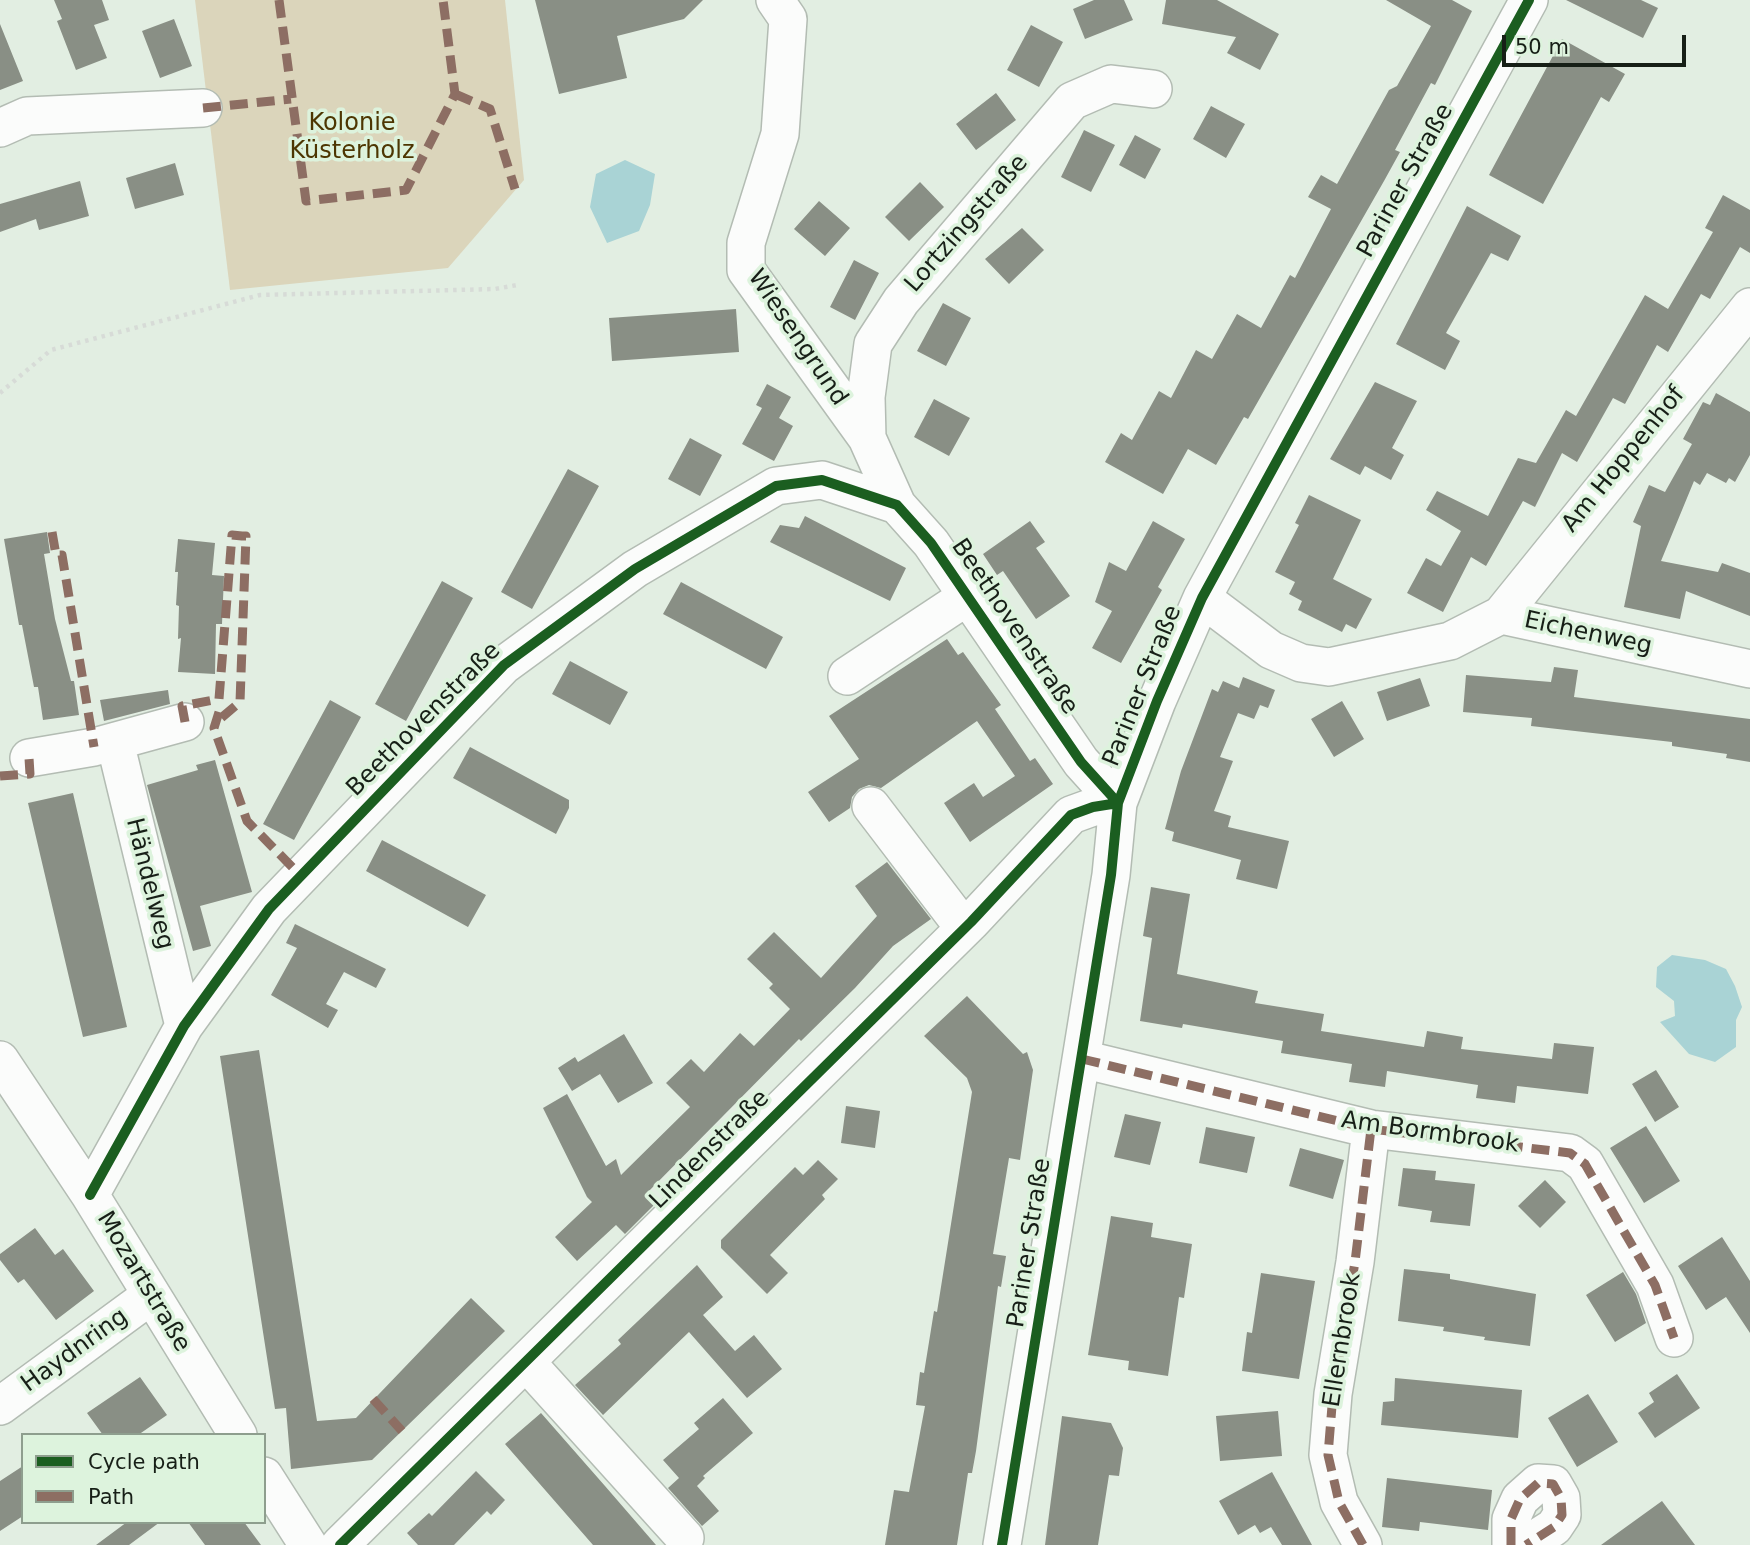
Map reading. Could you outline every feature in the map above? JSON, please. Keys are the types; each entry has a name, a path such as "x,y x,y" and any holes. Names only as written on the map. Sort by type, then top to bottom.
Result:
{"street":[{"name":"Pariner Straße","path":"1002,1545 1111,875 1118,803 1157,701 1202,598 1529,0"},
{"name":"Wiesengrund","path":"789,6 780,134 746,243 746,270 867,438 897,505"},
{"name":"Lortzingstraße","path":"867,438 866,397 873,344 901,301 1072,100 1111,84 1153,89"},
{"path":"0,128 27,116 203,108"},
{"name":"Am Hoppenhof","path":"1501,615 1750,307"},
{"name":"Beethovenstraße","path":"90,1195 184,1026 269,909 503,665 635,569 776,486 822,480 897,505 931,543 1081,762 1118,803"},
{"path":"847,676 968,596"},
{"name":"Eichenweg","path":"1202,598 1271,650 1301,663 1329,667 1450,641 1501,615 1750,669"},
{"path":"29,758 115,742 185,722"},
{"name":"Händelweg","path":"115,742 184,1026"},
{"name":"Lindenstraße","path":"340,1545 964,928 1072,816 1093,807 1118,803"},
{"path":"871,806 964,928"},
{"name":"Am Bormbrook","path":"1082,1059 1371,1129 1570,1153 1585,1164 1655,1285 1674,1338"},
{"name":"Mozartstraße","path":"0,1060 90,1195 237,1433"},
{"name":"Ellernbrook","path":"1363,1545 1339,1502 1328,1455 1333,1394 1355,1262 1371,1129"},
{"name":"Haydnring","path":"0,1406 150,1296"},
{"path":"526,1362 685,1538"},
{"path":"266,1479 308,1545"},
{"path":"1511,1545 1511,1520 1520,1499 1538,1483 1553,1485 1561,1498 1562,1515 1554,1527 1526,1545"}],"path":[{"path":"0,393 51,350 260,295 495,289 517,285"}],"green space":[{"name":"Kolonie Küsterholz","path":"195,0 505,0 524,180 448,268 230,290"}],"water":[{"path":"625,160 655,174 650,205 639,231 607,243 590,207 596,174"},
{"path":"1672,955 1705,960 1726,969 1735,986 1742,1007 1736,1020 1736,1047 1715,1062 1689,1054 1660,1022 1675,1016 1674,1001 1656,987 1657,967"}],"building":[{"path":"54,0 102,0 109,20 94,25 107,58 76,70 57,21 62,19"},
{"path":"535,0 703,0 684,19 617,36 627,78 559,94"},
{"path":"1094,0 1124,0 1133,20 1085,39 1073,9"},
{"path":"1166,0 1217,0 1279,34 1260,70 1227,53 1236,37 1162,24"},
{"path":"1386,0 1452,0 1472,11 1435,85 1431,83 1395,150 1400,152 1248,419 1244,417 1216,465 1188,449 1163,494 1105,462 1121,433 1132,440 1159,391 1171,398 1196,350 1212,359 1237,314 1261,328 1290,275 1295,278 1331,209 1308,197 1321,175 1337,184 1389,90 1397,86 1431,26"},
{"path":"1566,0 1641,0 1658,8 1643,38"},
{"path":"174,19 192,66 160,78 142,31"},
{"path":"0,24 23,81 0,90"},
{"path":"1031,25 1063,42 1039,87 1007,70"},
{"path":"1562,39 1625,74 1609,102 1601,97 1543,204 1489,175"},
{"path":"996,93 1016,120 976,150 956,124"},
{"path":"1211,106 1245,124 1226,158 1193,139"},
{"path":"1084,130 1115,145 1091,192 1061,177"},
{"path":"1135,135 1161,149 1145,179 1119,165"},
{"path":"175,163 184,195 135,209 126,178"},
{"path":"80,181 89,216 39,230 36,219 0,232 0,204"},
{"path":"920,182 944,207 909,241 885,217"},
{"path":"1723,195 1750,210 1750,253 1740,247 1710,299 1701,294 1668,352 1657,345 1625,404 1613,398 1577,462 1562,453 1535,507 1523,501 1486,566 1471,557 1443,612 1407,593 1426,558 1441,566 1461,531 1426,510 1437,491 1488,516 1518,458 1536,463 1566,410 1576,416 1645,295 1668,309 1713,232 1705,228"},
{"path":"819,201 850,228 825,256 794,229"},
{"path":"1467,206 1521,236 1508,261 1491,253 1446,333 1460,341 1445,370 1396,344"},
{"path":"1022,228 1044,250 1009,284 985,259"},
{"path":"854,260 879,273 855,320 830,307"},
{"path":"943,303 971,318 946,366 917,351"},
{"path":"736,309 739,352 612,361 609,318"},
{"path":"1375,382 1417,401 1392,448 1404,455 1391,480 1365,466 1360,475 1330,459"},
{"path":"767,384 791,397 779,418 793,426 774,461 742,444 762,408 756,405"},
{"path":"1716,393 1750,412 1750,455 1735,482 1729,478 1726,483 1707,473 1700,485 1694,481 1661,561 1718,572 1722,563 1750,573 1750,616 1686,591 1680,619 1624,607 1641,526 1633,522 1649,485 1665,492 1692,444 1683,439 1703,402 1710,405"},
{"path":"934,399 970,418 949,456 914,437"},
{"path":"690,438 722,455 700,496 668,479"},
{"path":"568,469 599,486 532,609 501,592"},
{"path":"1309,495 1361,520 1333,579 1372,599 1356,629 1346,624 1342,632 1298,610 1302,601 1289,594 1295,582 1275,572 1299,525 1295,523"},
{"path":"805,516 906,568 890,601 770,542 780,525 799,528"},
{"path":"1030,521 1045,542 1036,548 1070,596 1036,619 1003,571 997,575 983,554"},
{"path":"1153,521 1185,539 1158,587 1162,590 1121,663 1092,648 1112,611 1095,602 1109,562 1126,571"},
{"path":"47,532 50,553 44,554 55,619 71,681 74,681 79,715 43,720 38,687 34,687 22,625 19,625 4,539"},
{"path":"178,539 215,543 212,575 224,576 222,624 216,624 215,674 178,672 181,638 178,639 178,572 175,572"},
{"path":"442,581 473,598 406,721 375,704"},
{"path":"681,582 783,637 766,669 663,614"},
{"path":"947,639 958,655 963,652 1001,705 995,709 1030,761 1035,758 1053,784 970,842 944,803 974,783 983,797 1015,776 977,721 881,788 869,785 859,789 852,797 850,808 829,822 808,792 859,759 829,716"},
{"path":"570,661 628,692 610,725 552,694"},
{"path":"1554,667 1578,670 1574,697 1750,719 1750,762 1726,758 1727,754 1672,746 1672,742 1531,726 1532,718 1463,712 1466,675 1551,682"},
{"path":"1243,677 1275,690 1268,708 1260,705 1254,719 1238,713 1220,757 1233,761 1214,811 1231,816 1228,827 1289,841 1277,889 1236,879 1241,860 1172,841 1174,832 1165,829 1181,771 1212,689 1218,692 1223,681 1239,688"},
{"path":"1420,678 1430,706 1387,721 1377,692"},
{"path":"168,690 170,704 104,721 100,700"},
{"path":"330,700 361,717 294,840 263,824"},
{"path":"1342,701 1364,739 1334,757 1311,719"},
{"path":"470,747 569,800 569,808 556,834 453,778"},
{"path":"215,760 252,892 200,906 211,946 193,951 147,785 198,770 196,765"},
{"path":"73,793 127,1027 83,1037 28,803"},
{"path":"382,840 486,895 468,927 366,871"},
{"path":"887,862 931,919 893,946 855,988 801,1041 799,1039 645,1195 655,1204 625,1234 616,1225 577,1261 555,1237 592,1202 587,1197 543,1108 567,1094 606,1166 616,1159 621,1175 690,1107 666,1083 691,1059 704,1072 740,1033 754,1046 790,1009 769,988 773,984 747,959 774,932 821,978 877,916 855,886"},
{"path":"1151,887 1190,894 1177,974 1258,991 1255,1003 1324,1014 1321,1031 1424,1047 1427,1031 1463,1037 1461,1049 1552,1059 1554,1043 1594,1047 1588,1094 1517,1086 1515,1103 1476,1098 1478,1085 1387,1071 1385,1087 1349,1082 1352,1064 1281,1053 1283,1041 1183,1024 1182,1028 1140,1021 1152,938 1143,936"},
{"path":"295,924 386,969 376,988 344,972 326,1004 338,1010 328,1028 271,995 297,948 286,943"},
{"path":"967,996 1023,1054 1027,1052 1033,1070 1020,1160 1009,1158 993,1254 1006,1256 1001,1287 998,1286 976,1451 972,1473 968,1473 957,1545 885,1545 894,1490 909,1492 925,1406 916,1405 920,1372 924,1373 934,1311 937,1312 972,1092 967,1078 924,1036"},
{"path":"624,1034 653,1083 618,1103 600,1074 572,1091 558,1068 575,1057 578,1062"},
{"path":"259,1050 317,1421 356,1418 471,1298 505,1331 372,1460 291,1469 286,1408 275,1409 220,1056"},
{"path":"1656,1070 1679,1107 1655,1122 1632,1084"},
{"path":"846,1106 880,1111 875,1148 841,1143"},
{"path":"1125,1114 1161,1122 1150,1165 1114,1157"},
{"path":"1646,1126 1680,1181 1644,1203 1610,1148"},
{"path":"1206,1127 1255,1137 1247,1173 1199,1163"},
{"path":"1300,1148 1344,1160 1333,1199 1289,1186"},
{"path":"818,1160 838,1179 822,1195 825,1199 770,1255 788,1273 767,1294 721,1248 721,1240 795,1167 803,1175"},
{"path":"1403,1168 1436,1171 1435,1180 1475,1184 1470,1226 1430,1222 1432,1211 1398,1206"},
{"path":"1545,1180 1566,1202 1540,1228 1518,1206"},
{"path":"1111,1216 1153,1223 1151,1237 1192,1244 1184,1298 1179,1297 1168,1376 1128,1370 1129,1361 1088,1355"},
{"path":"35,1228 55,1255 63,1249 94,1291 56,1320 24,1279 18,1283 0,1260 0,1254"},
{"path":"1722,1237 1750,1281 1750,1333 1726,1297 1706,1310 1678,1266"},
{"path":"697,1265 723,1297 703,1315 735,1351 754,1335 782,1369 747,1398 689,1332 603,1415 575,1385 621,1344 618,1340"},
{"path":"1404,1269 1450,1274 1450,1279 1536,1294 1530,1346 1443,1331 1444,1327 1398,1321"},
{"path":"1623,1272 1636,1294 1646,1323 1615,1342 1586,1295"},
{"path":"1261,1273 1315,1281 1299,1379 1242,1371 1247,1332 1252,1333"},
{"path":"1677,1374 1700,1408 1655,1438 1638,1413 1654,1402 1649,1393"},
{"path":"140,1377 167,1415 141,1433 102,1433 87,1413"},
{"path":"1395,1378 1522,1390 1518,1438 1381,1425 1383,1402 1394,1401"},
{"path":"1588,1394 1618,1442 1577,1467 1548,1418"},
{"path":"723,1398 753,1433 703,1476 705,1478 697,1486 719,1511 702,1526 668,1488 679,1478 663,1460 699,1429 694,1423"},
{"path":"1278,1411 1282,1456 1220,1461 1216,1416"},
{"path":"541,1413 656,1545 593,1545 505,1444"},
{"path":"1062,1416 1111,1423 1123,1448 1119,1476 1109,1475 1098,1545 1045,1545"},
{"path":"21,1467 21,1517 0,1531 0,1481"},
{"path":"476,1471 505,1500 491,1515 487,1511 454,1545 418,1545 407,1533 429,1513 432,1516"},
{"path":"1272,1472 1312,1545 1282,1545 1271,1527 1260,1533 1255,1525 1238,1535 1219,1501"},
{"path":"1387,1478 1492,1490 1488,1530 1420,1522 1419,1531 1382,1527"},
{"path":"1662,1501 1695,1545 1601,1545"},
{"path":"124,1524 157,1524 129,1545 96,1545"},
{"path":"189,1524 245,1524 261,1545 205,1545"}],"marked path":[{"path":"279,0 306,201 406,190 455,94 443,0"},
{"path":"455,94 490,109 515,189"},
{"path":"203,108 291,99"},
{"path":"52,532 56,555 62,555 94,747"},
{"path":"185,722 182,706 219,699 232,535 246,536 240,702 220,719"},
{"path":"219,712 214,728 247,821 301,876"},
{"path":"0,776 30,774 29,758"},
{"path":"1082,1059 1371,1129 1570,1153 1585,1164 1655,1285 1674,1338"},
{"path":"1363,1545 1339,1502 1328,1455 1333,1394 1355,1262 1371,1129"},
{"path":"373,1399 402,1431"},
{"path":"1511,1545 1511,1519 1520,1499 1538,1483 1553,1484 1561,1498 1562,1515 1554,1527 1526,1545"}],"cycle path":[{"path":"1002,1545 1111,875 1118,803 1157,701 1202,598 1529,0"},
{"path":"90,1195 184,1026 269,909 504,665 635,569 776,486 822,480 897,505 931,543 1081,762 1118,803"},
{"path":"340,1545 971,922 1071,815 1093,807 1118,803"}]}
